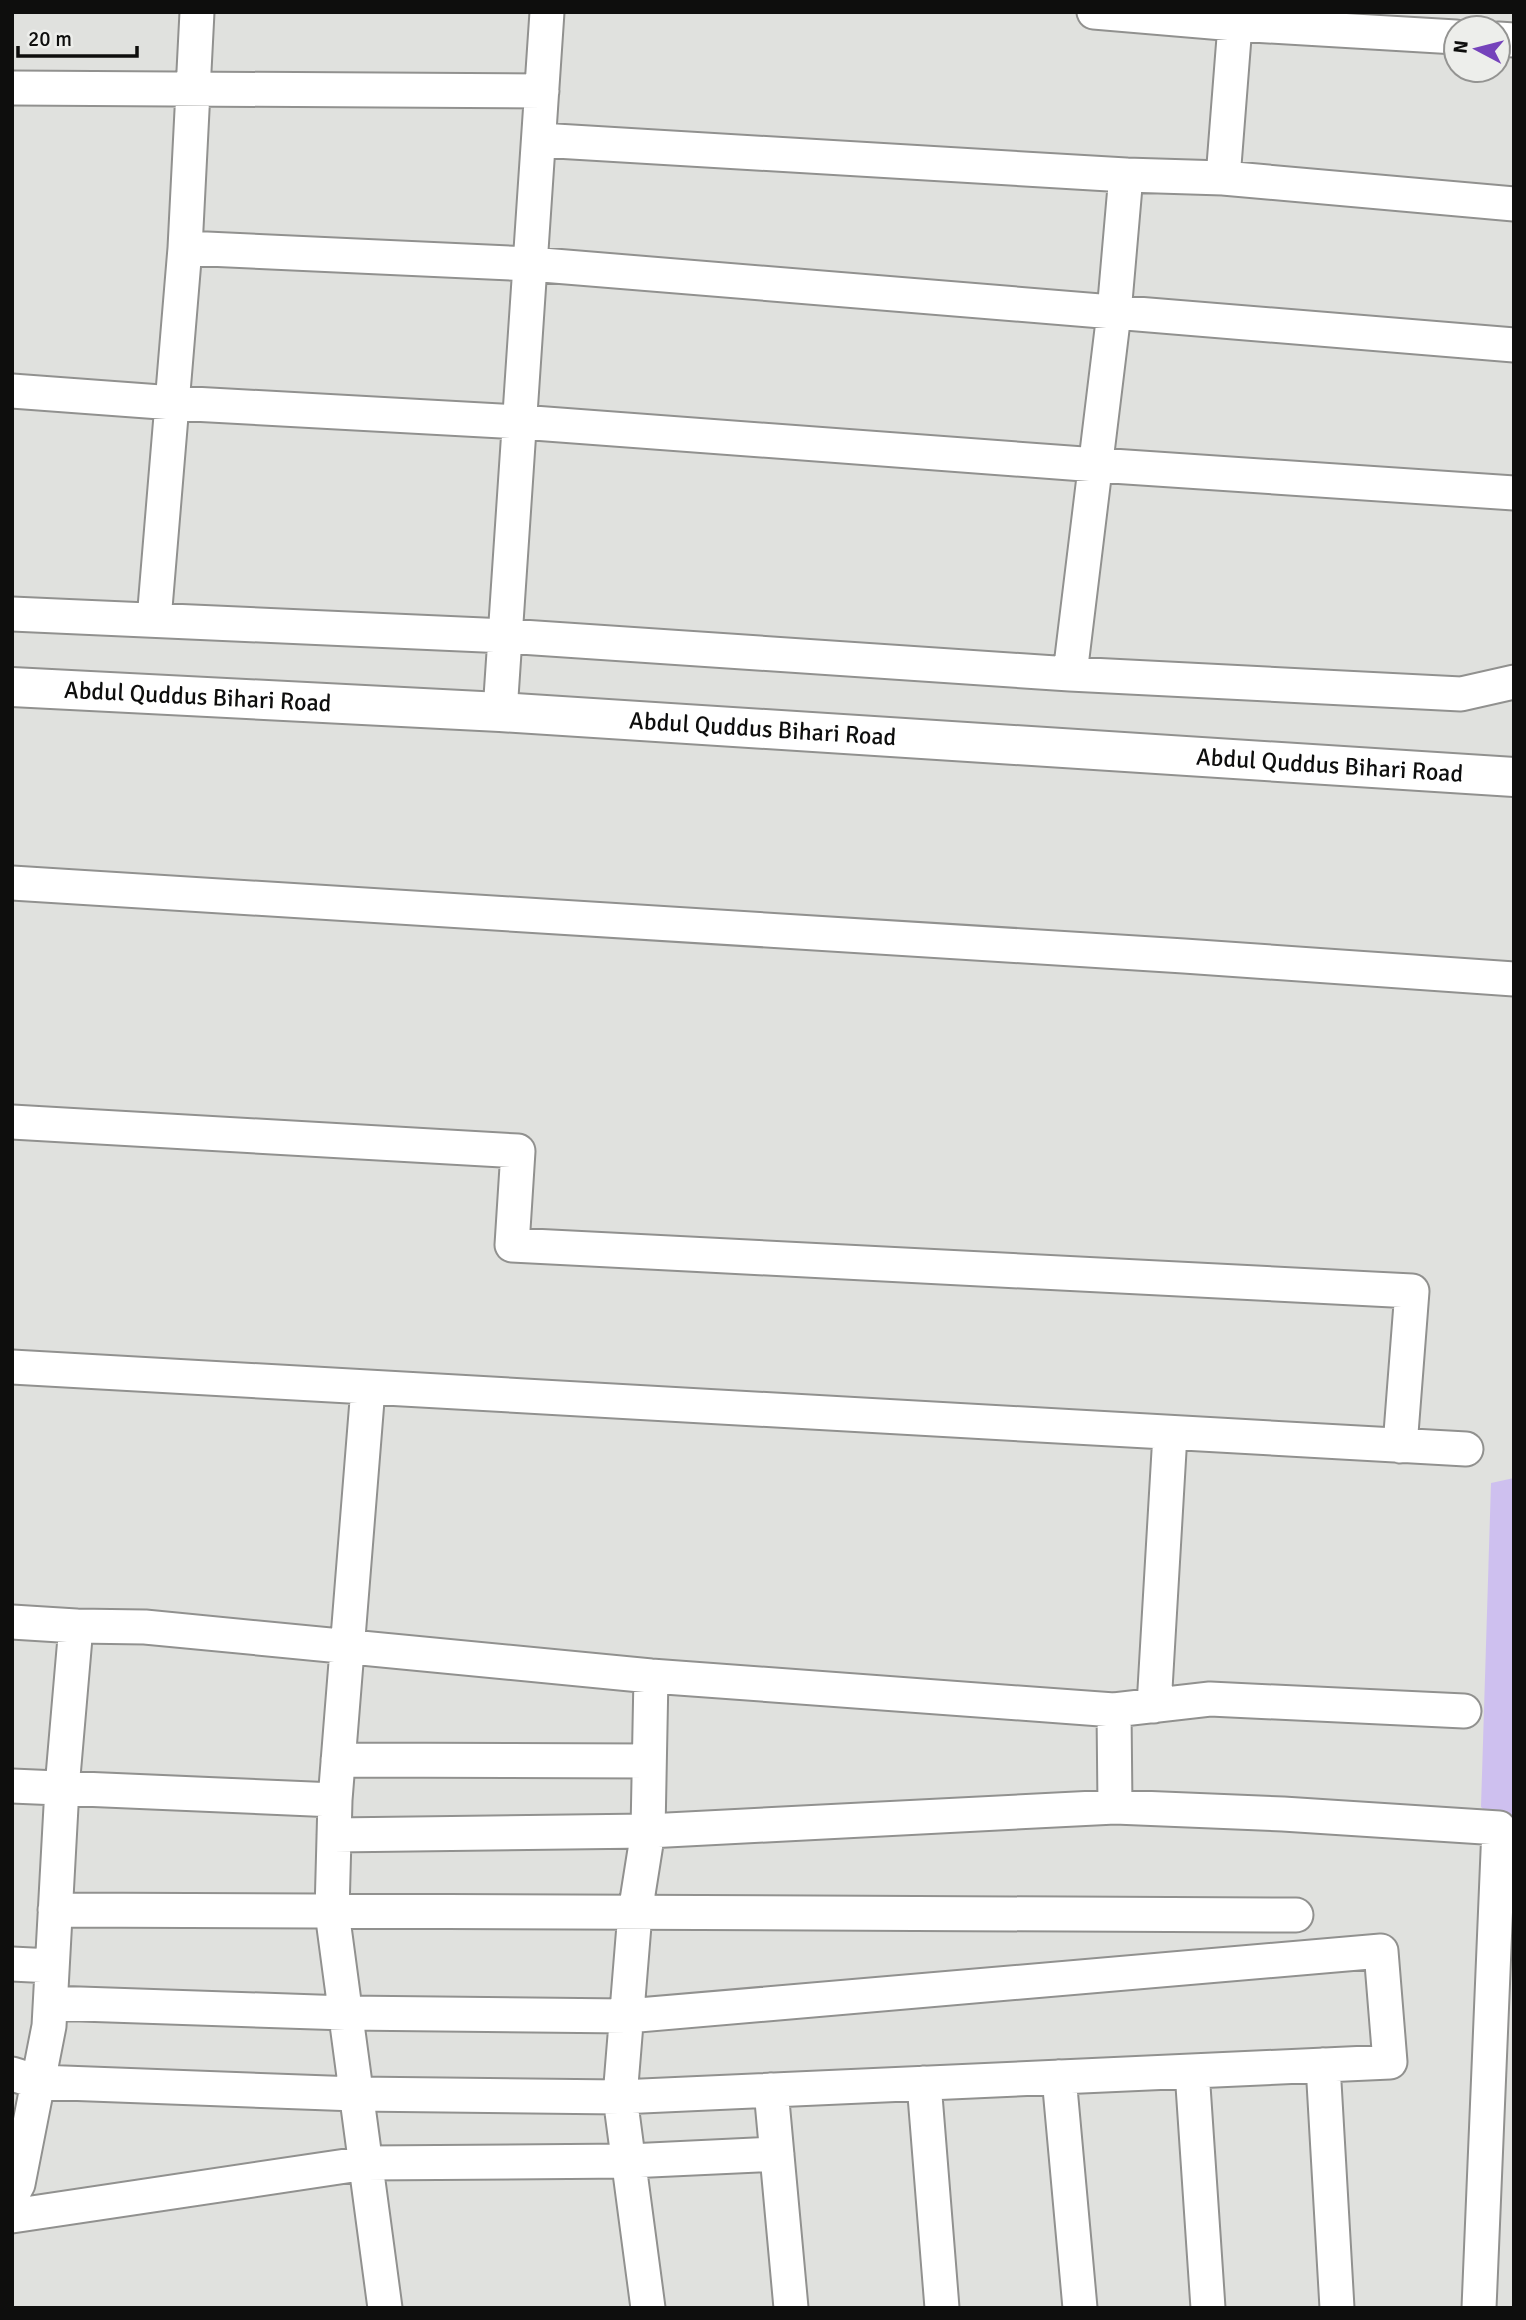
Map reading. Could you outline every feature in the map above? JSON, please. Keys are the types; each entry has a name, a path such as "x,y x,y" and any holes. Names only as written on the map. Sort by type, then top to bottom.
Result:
{"main road":[{"name":"Abdul Quddus Bihari Road","path":"12,687 500,712 1514,776"}],"street":[{"path":"154,620 186,248 198,12"},
{"path":"500,712 547,12"},
{"path":"1094,12 1235,18 1442,36"},
{"path":"1223,178 1235,18"},
{"path":"12,88 542,91"},
{"path":"539,140 1126,175 1223,178 1514,204"},
{"path":"1070,674 1097,466 1126,175"},
{"path":"186,248 530,264 1514,345"},
{"path":"12,391 174,403 520,422 1097,466 1514,493"},
{"path":"12,614 506,636 1070,674 1461,694 1514,682"},
{"path":"12,883 1514,979"},
{"path":"12,1122 518,1152 512,1245 1412,1291 1400,1446"},
{"path":"12,1367 1466,1449"},
{"path":"368,1388 335,1800 332,1912 385,2308"},
{"path":"1154,1706 1170,1434"},
{"path":"12,1622 145,1627 651,1676 1114,1710 1210,1699 1464,1711"},
{"path":"12,2195 18,2184 25,2078 49,2026 62,1788 76,1626"},
{"path":"648,2308 620,2097 635,1913 648,1831 651,1676"},
{"path":"1114,1710 1115,1807"},
{"path":"338,1760 649,1761"},
{"path":"12,1786 335,1800"},
{"path":"334,1835 648,1831 1115,1807 1283,1814 1499,1828 1479,2308"},
{"path":"55,1910 1296,1915"},
{"path":"25,2078 356,2094 620,2097 1390,2062 1381,1951 627,2016 346,2013 51,2003"},
{"path":"12,1964 52,1966"},
{"path":"1324,2065 1337,2308"},
{"path":"1192,2071 1208,2308"},
{"path":"1059,2077 1080,2308"},
{"path":"924,2083 942,2308"},
{"path":"771,2090 791,2308"},
{"path":"12,2216 366,2164 628,2161 777,2154"}],"shaded area":[{"path":"1514,1478 1514,1835 1481,1807 1491,1483"}]}
